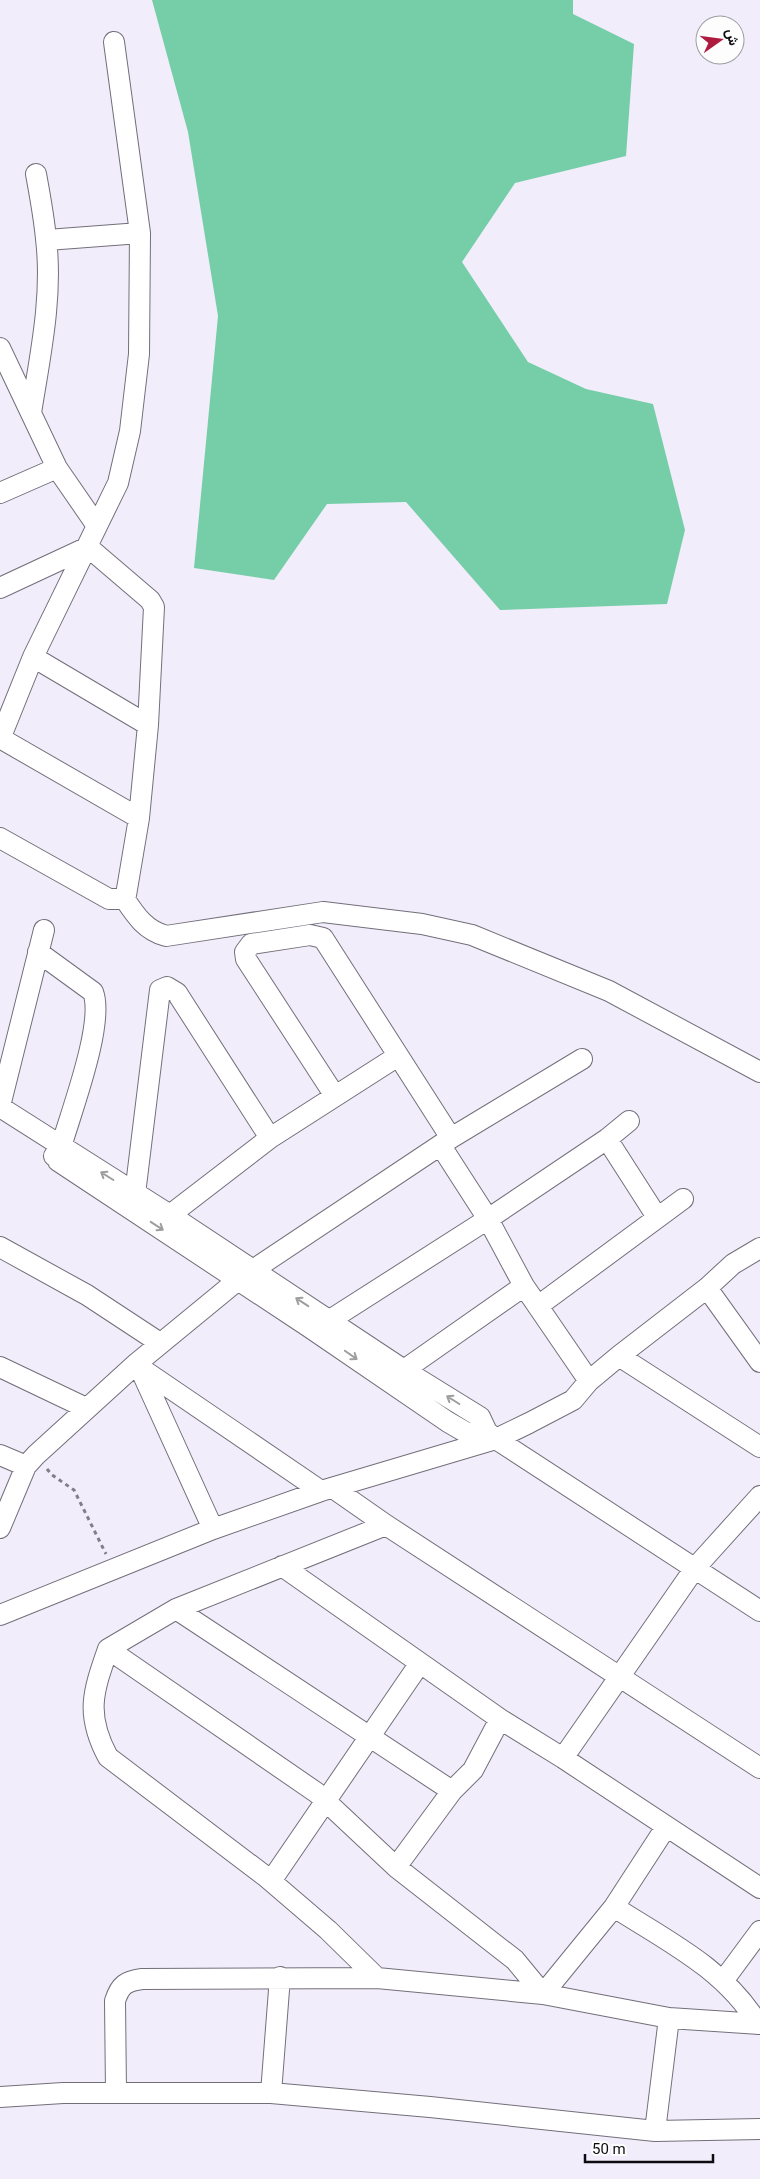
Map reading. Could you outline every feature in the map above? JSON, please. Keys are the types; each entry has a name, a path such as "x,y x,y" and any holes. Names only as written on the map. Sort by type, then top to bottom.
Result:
{"street":[{"path":"114,42 140,233 139,354 130,431 118,483 33,657 1,733 139,818"},
{"path":"31,413 46,325 47,240 36,174"},
{"path":"47,240 140,233"},
{"path":"0,348 57,468 97,526"},
{"path":"0,493 57,468"},
{"path":"0,588 88,547"},
{"path":"0,838 103,896 116,900 124,898 128,891 139,818 148,725 153,604 88,547"},
{"path":"33,657 148,725"},
{"path":"124,898 144,924 154,932 166,936 322,912 422,924 472,935 609,991 760,1072"},
{"path":"44,930 0,1107 57,1152 245,1275 330,1320 404,1370 480,1417 491,1436"},
{"path":"335,1096 246,959 245,952 251,944 310,935 323,938 398,1056 524,1286 590,1381"},
{"path":"38,952 92,992 96,1002 88,1054 57,1152"},
{"path":"135,1194 160,990 162,988 172,988 177,993 270,1138"},
{"path":"170,1216 270,1138 398,1056"},
{"path":"0,1528 31,1461 86,1408 160,1344 245,1275 446,1142 582,1059"},
{"path":"330,1320 488,1219 607,1139 629,1121"},
{"path":"0,1122 135,1194 170,1216 245,1275 448,1422 467,1433 491,1436 760,1611"},
{"path":"607,1139 656,1217"},
{"path":"538,1306 656,1217 683,1199"},
{"path":"0,1247 87,1295 160,1344"},
{"path":"0,1615 213,1529 327,1489 491,1436 573,1400 590,1381 619,1356 707,1288 733,1264 760,1248"},
{"path":"404,1370 524,1286"},
{"path":"707,1288 760,1362"},
{"path":"619,1356 760,1447"},
{"path":"138,1365 327,1489 620,1675 760,1768"},
{"path":"138,1365 213,1529"},
{"path":"0,1367 86,1408"},
{"path":"0,1455 31,1461"},
{"path":"563,1758 695,1568 760,1496"},
{"path":"377,1978 328,1930 271,1881 108,1757 94,1728 93,1708 99,1676 108,1649 176,1609 386,1525"},
{"path":"282,1566 500,1719 563,1758 760,1888"},
{"path":"176,1609 452,1791"},
{"path":"108,1649 298,1778 326,1801 396,1867 515,1960 543,1994"},
{"path":"271,1881 420,1664"},
{"path":"396,1867 452,1791 473,1770 500,1719"},
{"path":"543,1994 614,1907 666,1827"},
{"path":"614,1907 706,1966 746,2004 759,2024"},
{"path":"723,1981 760,1931"},
{"path":"271,2093 280,1978"},
{"path":"116,2092 115,2001 118,1990 123,1984 142,1979 377,1978 543,1994 669,2018 759,2024"},
{"path":"655,2131 669,2018"},
{"path":"0,2097 116,2092 271,2093 430,2107 655,2131 760,2128"}],"path":[{"path":"31,1461 74,1490 113,1570"}],"green space":[{"path":"152,0 573,0 573,14 634,44 626,156 515,183 462,262 528,362 586,389 653,404 685,530 667,604 500,610 406,502 327,504 274,580 194,568 218,316 188,132"}]}
